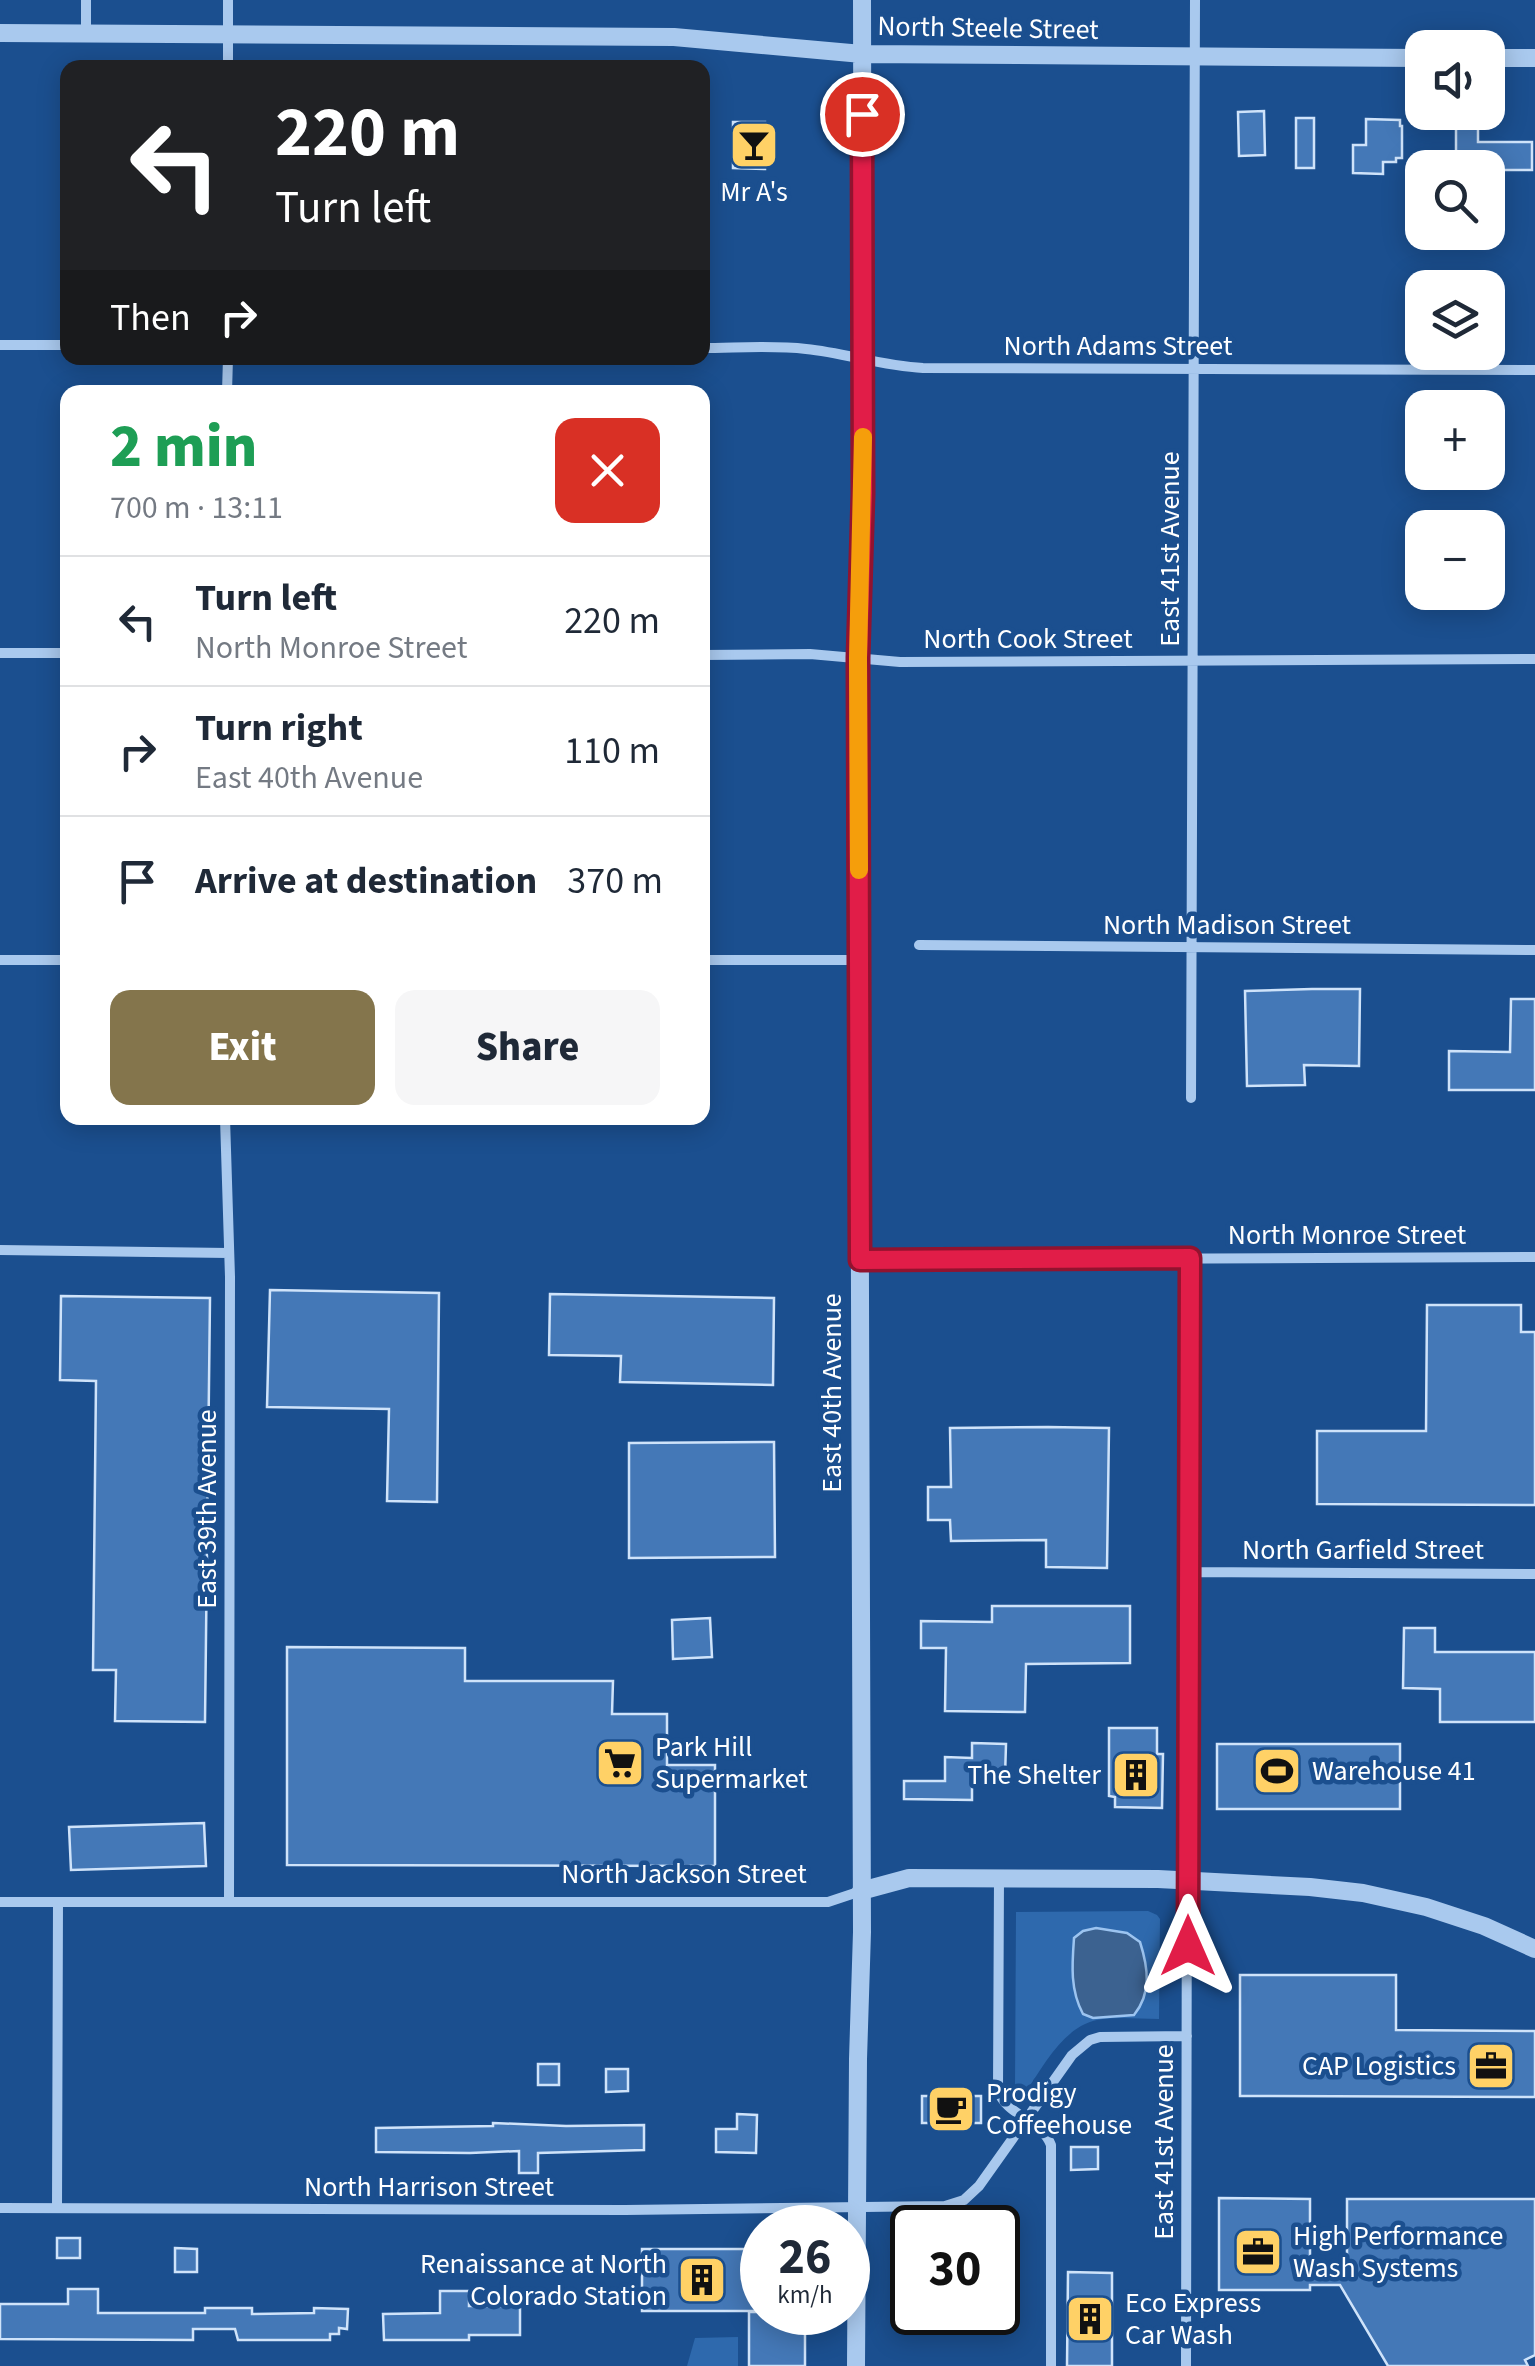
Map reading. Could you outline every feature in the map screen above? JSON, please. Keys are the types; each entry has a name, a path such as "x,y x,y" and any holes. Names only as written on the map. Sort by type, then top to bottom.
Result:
{"street":[{"path":"86,0 86,32"},
{"path":"228,0 228,60"},
{"name":"East 40th Avenue","path":"858,2205 862,0"},
{"name":"East 41st Avenue","path":"1191,1098 1195,0"},
{"path":"0,32 228,34"},
{"name":"North Steele Street","path":"228,34 674,37 862,54 1405,58"},
{"path":"1505,58 1535,58"},
{"path":"0,345 60,345"},
{"name":"North Adams Street","path":"710,348 801,348 890,366 923,368 1535,370"},
{"path":"0,653 60,653"},
{"name":"North Cook Street","path":"710,655 810,654 900,662 1535,659"},
{"name":"North Madison Street","path":"918,945 1535,950"},
{"path":"0,960 60,960"},
{"path":"710,960 859,960"},
{"name":"East 39th Avenue","path":"224,1125 229,1253 229,1900"},
{"path":"0,1250 229,1253"},
{"name":"North Monroe Street","path":"860,1260 1535,1257"},
{"name":"East 41st Avenue","path":"1186,2366 1190,1258"},
{"name":"North Garfield Street","path":"1190,1572 1535,1574"},
{"name":"North Jackson Street","path":"0,1902 828,1902 909,1878 1188,1881 1310,1886 1384,1897 1458,1916 1535,1949"},
{"path":"998,1878 998,2090 1000,2098 1042,2131 1051,2145 1052,2366"},
{"path":"56,2208 58,1902"},
{"name":"North Harrison Street","path":"870,2206 945,2206 964,2200 979,2186 1072,2054 1090,2040 1111,2036 1187,2036"},
{"name":"North Harrison Street","path":"0,2208 740,2208"},
{"name":"East 40th Avenue","path":"856,2335 856,2366"}],"shaded area":[{"path":"1148,1911 1160,1919 1159,2019 1103,2019 1078,2028 1048,2058 1025,2093 1017,2093 1016,1912"},
{"path":"1096,1928 1127,1933 1140,1942 1147,1980 1144,1998 1134,2015 1093,2018 1083,2014 1079,2005 1073,1977 1074,1938"},
{"path":"738,2337 738,2366 687,2366 695,2338"}],"building":[{"path":"1264,111 1265,155 1239,156 1238,112"},
{"path":"1296,118 1314,118 1314,168 1296,168"},
{"path":"1366,119 1400,120 1402,126 1402,158 1383,162 1383,174 1353,173 1353,145 1366,145"},
{"path":"733,122 765,122 765,169 733,168"},
{"path":"1456,130 1478,130 1478,142 1532,142 1532,170 1505,170 1505,150 1456,150"},
{"path":"1360,989 1359,1066 1304,1065 1305,1085 1247,1086 1245,991"},
{"path":"1511,999 1535,999 1535,1090 1449,1090 1449,1051 1510,1052"},
{"path":"270,1290 439,1293 437,1502 387,1501 389,1409 267,1407"},
{"path":"550,1294 774,1298 773,1385 620,1382 621,1356 549,1355"},
{"path":"61,1296 210,1298 205,1722 115,1721 116,1670 93,1670 96,1381 60,1380"},
{"path":"1427,1305 1521,1305 1521,1332 1535,1332 1535,1505 1317,1504 1317,1431 1426,1431"},
{"path":"950,1428 1109,1428 1107,1568 1046,1567 1046,1540 951,1541 950,1520 928,1520 928,1487 951,1487"},
{"path":"774,1442 775,1557 629,1558 629,1443"},
{"path":"992,1606 1130,1606 1130,1663 1026,1664 1025,1712 945,1711 946,1648 921,1648 921,1621 992,1622"},
{"path":"710,1618 712,1657 673,1659 672,1620"},
{"path":"1404,1628 1435,1628 1435,1652 1535,1652 1535,1722 1440,1722 1440,1689 1403,1688"},
{"path":"287,1647 465,1648 465,1681 613,1681 612,1714 667,1714 667,1765 715,1765 715,1866 287,1865"},
{"name":"The Shelter","path":"1109,1728 1157,1728 1157,1754 1163,1754 1162,1808 1115,1807 1115,1797 1109,1796"},
{"path":"972,1743 1006,1744 1005,1777 972,1777 972,1800 904,1799 904,1781 945,1781 945,1757 972,1758"},
{"path":"1217,1744 1400,1744 1400,1809 1217,1809"},
{"path":"204,1823 206,1866 71,1870 69,1827"},
{"path":"1240,1975 1396,1975 1396,2030 1535,2031 1535,2097 1240,2096"},
{"path":"538,2064 559,2064 559,2085 538,2085"},
{"path":"606,2069 628,2069 628,2091 606,2092"},
{"path":"922,2096 981,2096 981,2123 922,2123"},
{"path":"737,2114 757,2115 756,2153 716,2152 716,2129 737,2129"},
{"path":"493,2123 644,2125 644,2150 538,2153 538,2173 519,2173 519,2151 376,2152 376,2128"},
{"path":"1071,2147 1098,2147 1098,2169 1071,2170"},
{"path":"1219,2198 1310,2199 1310,2267 1347,2267 1347,2199 1535,2199 1535,2355 1525,2360 1528,2366 1388,2366 1340,2285 1310,2285 1310,2290 1219,2290"},
{"path":"57,2238 80,2238 80,2258 57,2258"},
{"path":"175,2248 197,2249 197,2272 175,2272"},
{"path":"642,2249 740,2249 740,2311 642,2311"},
{"name":"Eco Express Car Wash","path":"1068,2272 1112,2273 1112,2366 1067,2366"},
{"path":"68,2289 98,2289 98,2313 205,2313 205,2308 252,2308 252,2314 348,2309 347,2329 339,2328 339,2334 330,2334 330,2340 238,2340 235,2329 193,2329 193,2340 0,2339 0,2304 68,2304"},
{"path":"440,2291 469,2291 469,2306 520,2306 520,2335 469,2335 469,2340 384,2340 383,2314 440,2313"},
{"path":"749,2335 805,2335 805,2366 749,2366"}],"slow traffic":[{"path":"859,870 863,437"}],"place":[{"name":"Mr A's","path":"754,145"},
{"name":"Park Hill Supermarket","path":"620,1763"},
{"name":"Warehouse 41","path":"1277,1771"},
{"name":"The Shelter","path":"1136,1775"},
{"name":"CAP Logistics","path":"1491,2066"},
{"name":"Prodigy Coffeehouse","path":"951,2109"},
{"name":"High Performance Wash Systems","path":"1258,2252"},
{"name":"Renaissance at North Colorado Station","path":"702,2280"},
{"name":"Eco Express Car Wash","path":"1090,2319"}],"route":[{"path":"862,114 863,493 858,658 860,1260 1190,1258 1188,1946"}]}
